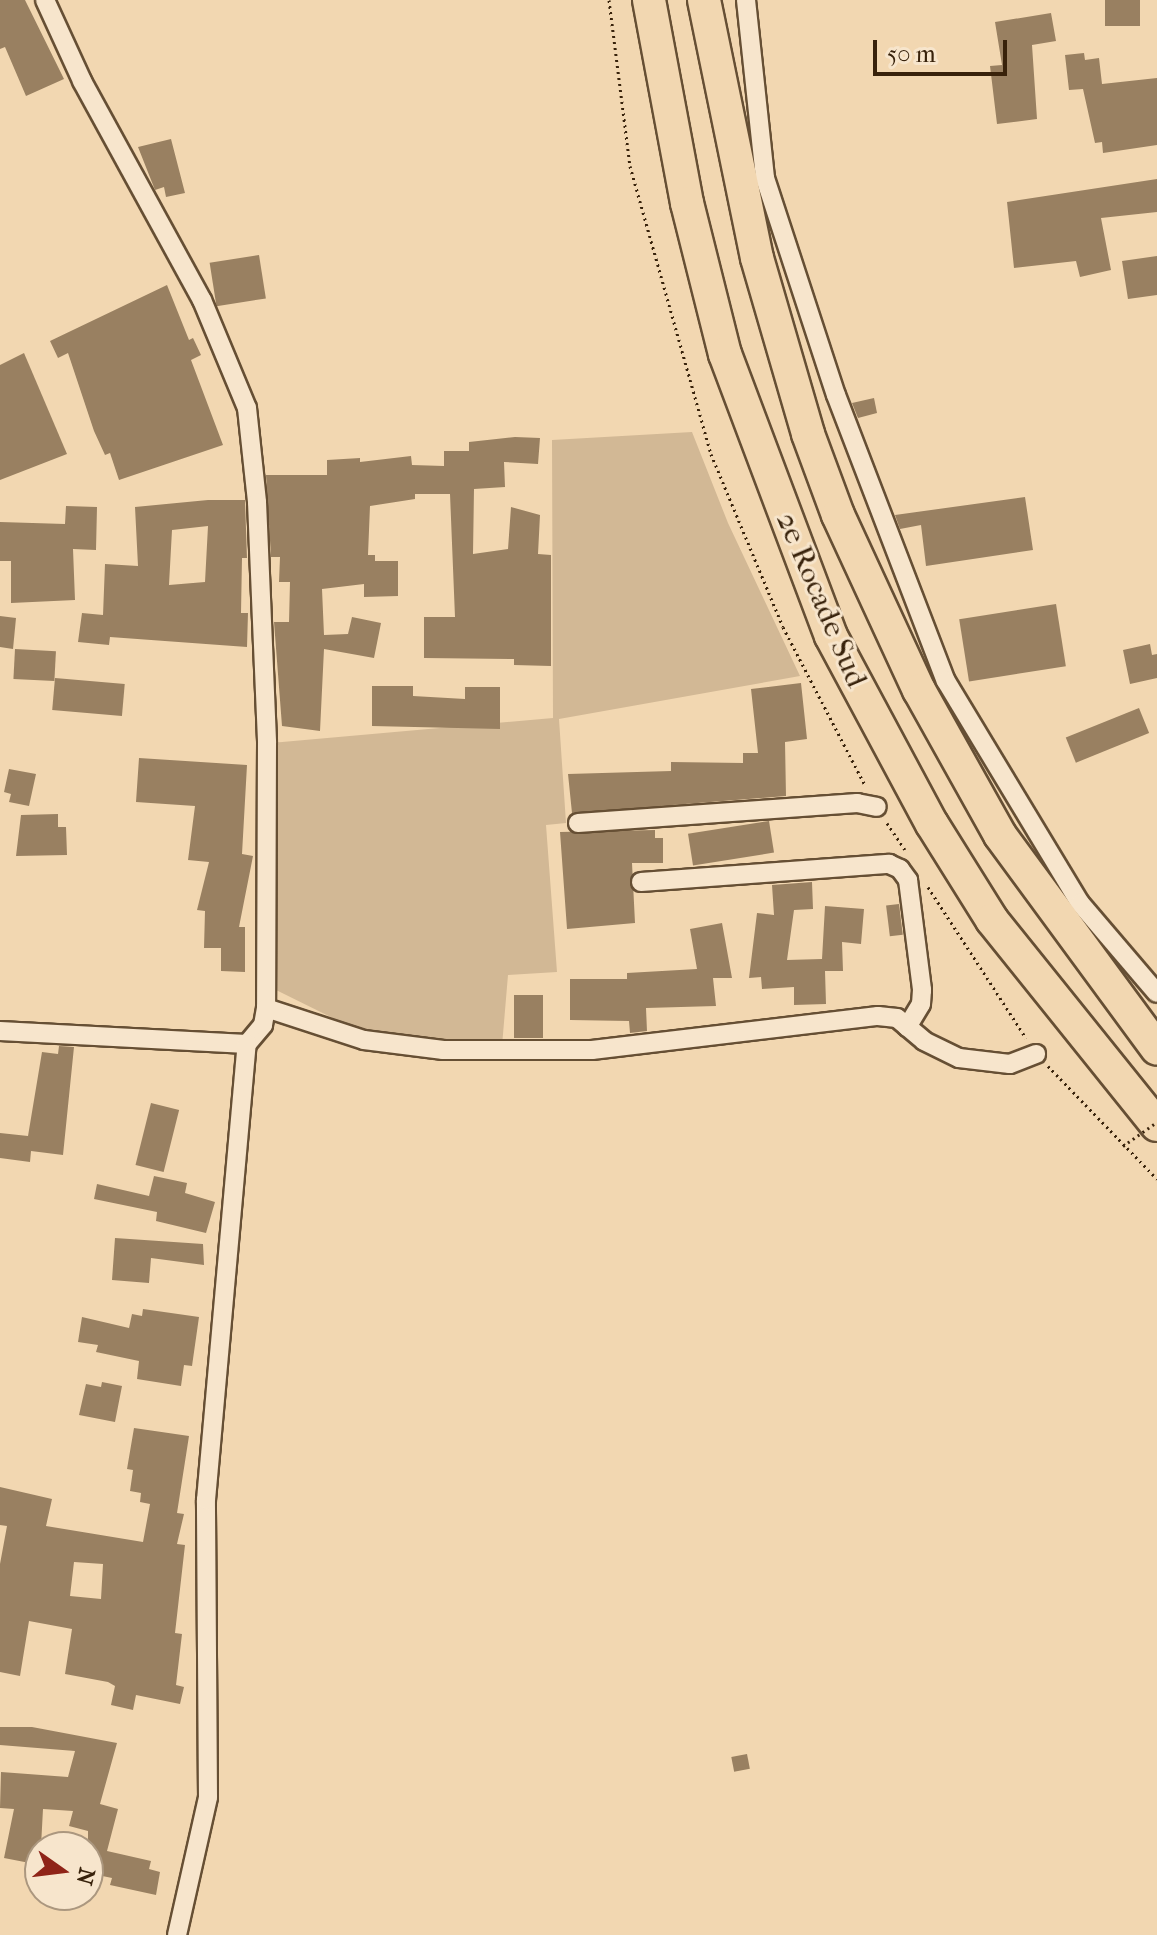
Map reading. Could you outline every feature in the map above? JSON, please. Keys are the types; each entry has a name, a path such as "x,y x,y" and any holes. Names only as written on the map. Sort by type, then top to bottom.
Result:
{"highway":[{"name":"2e Rocade Sud","path":"649,0 684,188 725,354 831,636 932,824 992,920 1157,1124"},
{"name":"2e Rocade Sud","path":"704,0 757,258 808,434 838,515 919,690 1000,835 1157,1049"}],"street":[{"path":"45,0 82,81 202,300 247,408 257,502 267,743 266,1008 263,1025 247,1044 206,1500 208,1797 177,1935"},
{"path":"746,0 765,178 836,395 946,681 1080,903 1157,993"},
{"path":"578,823 857,803 877,807"},
{"path":"641,882 889,864 900,869 908,880 922,990 907,1027"},
{"path":"266,1008 364,1040 503,1053 592,1050 850,1016 897,1018 959,1058 1010,1064 1036,1054"},
{"path":"0,1031 247,1044"}],"path":[{"path":"1123,1146 1157,1124"}],"shaded area":[{"path":"692,432 728,523 800,676 559,719 566,823 546,825 557,972 508,975 502,1046 357,1030 272,988 271,743 553,718 552,440"}],"building":[{"path":"0,0 25,0 64,79 26,96 5,47 0,49"},
{"path":"1105,0 1140,0 1140,26 1105,26"},
{"path":"1051,13 1056,41 1032,45 1037,119 997,124 990,66 1002,65 995,22"},
{"path":"1084,53 1085,60 1099,58 1102,84 1157,78 1157,145 1103,153 1102,142 1095,143 1083,89 1069,90 1065,55"},
{"path":"171,139 185,193 166,197 164,187 155,190 138,147"},
{"path":"1157,179 1157,212 1101,218 1111,270 1080,277 1076,261 1014,268 1007,202"},
{"path":"259,255 266,298 216,306 210,263"},
{"path":"1157,256 1157,295 1128,299 1122,261"},
{"path":"167,285 189,340 193,338 201,355 191,360 223,445 119,480 110,453 105,455 94,431 68,353 58,358 50,341"},
{"path":"24,353 67,454 0,480 0,365"},
{"path":"874,398 877,413 858,418 852,403"},
{"path":"515,437 540,438 538,464 504,462 505,487 474,489 473,554 508,549 511,507 540,515 538,554 551,555 551,666 514,665 514,659 424,658 424,617 455,617 450,494 415,494 415,499 370,506 368,555 375,555 375,561 398,561 398,596 364,597 364,584 322,589 324,635 348,634 352,617 381,623 374,658 324,649 320,731 282,726 274,622 289,622 290,582 279,582 280,557 271,557 266,475 327,475 327,460 360,458 360,462 411,456 412,465 444,466 444,451 469,451 469,442"},
{"path":"1025,497 1033,550 926,566 921,525 900,529 895,515"},
{"path":"245,500 247,558 242,558 241,613 248,613 247,647 110,637 109,645 78,642 82,613 103,615 105,564 138,566 135,507","holes":["208,526 205,582 169,585 172,530"]},
{"path":"66,506 97,507 96,550 73,549 75,600 11,603 11,561 0,561 0,522 65,524"},
{"path":"1056,604 1066,666 969,682 959,619"},
{"path":"0,616 16,618 13,649 0,647"},
{"path":"1150,644 1152,655 1157,654 1157,678 1130,684 1123,650"},
{"path":"15,649 56,651 54,681 13,679"},
{"path":"55,678 125,684 122,716 52,710"},
{"path":"801,683 807,739 785,742 786,796 572,813 568,774 671,771 671,762 743,763 743,753 758,753 751,689"},
{"path":"372,686 413,686 413,696 465,699 465,687 500,687 500,729 372,726"},
{"path":"1139,708 1149,733 1076,763 1066,738"},
{"path":"139,758 247,765 242,854 253,856 239,927 245,927 245,972 221,971 221,948 204,948 205,911 197,910 209,862 188,860 195,806 136,802"},
{"path":"9,769 36,774 29,806 9,802 11,794 4,792"},
{"path":"58,814 58,827 66,827 67,855 16,856 21,815"},
{"path":"769,821 774,853 693,865 688,834"},
{"path":"655,830 655,838 663,838 663,863 632,863 635,923 567,929 560,832"},
{"path":"812,882 813,909 794,910 787,960 822,959 825,906 864,909 861,944 842,942 843,971 825,971 826,1004 794,1005 794,987 762,989 761,977 749,978 757,913 774,915 772,885"},
{"path":"899,904 903,935 890,936 886,906"},
{"path":"722,923 732,978 713,978 716,1006 646,1008 647,1031 630,1033 629,1021 570,1020 570,979 627,979 627,973 697,969 690,929"},
{"path":"514,995 543,995 543,1038 514,1038"},
{"path":"59,1046 74,1047 63,1155 31,1151 30,1162 0,1158 0,1133 28,1136 42,1052 58,1054"},
{"path":"151,1103 179,1110 164,1172 136,1165"},
{"path":"154,1176 187,1183 185,1193 215,1202 206,1233 156,1221 157,1212 94,1199 97,1184 149,1196"},
{"path":"115,1238 203,1244 204,1265 151,1258 149,1283 112,1280"},
{"path":"143,1309 199,1317 192,1366 184,1365 181,1386 137,1379 139,1361 96,1352 98,1345 78,1342 82,1317 129,1328 132,1314 142,1316"},
{"path":"102,1382 122,1386 115,1422 79,1415 86,1384 101,1387"},
{"path":"134,1428 189,1436 177,1513 184,1514 177,1544 185,1545 175,1633 182,1634 176,1685 184,1687 180,1704 136,1695 133,1710 111,1705 115,1686 108,1682 65,1674 72,1629 29,1621 20,1676 0,1672 0,1564 7,1526 0,1525 0,1487 52,1499 46,1526 143,1542 150,1504 140,1502 141,1493 130,1491 133,1470 127,1469","holes":["74,1562 103,1564 101,1599 70,1596"]},
{"path":"0,1727 32,1727 117,1743 100,1804 118,1809 107,1851 151,1861 149,1869 160,1872 156,1895 110,1885 112,1878 104,1876 104,1831 69,1826 73,1811 43,1809 42,1831 24,1831 24,1862 4,1858 14,1809 0,1808 1,1772 68,1777 75,1751 0,1745"},
{"path":"747,1754 750,1769 734,1772 731,1757"}]}
